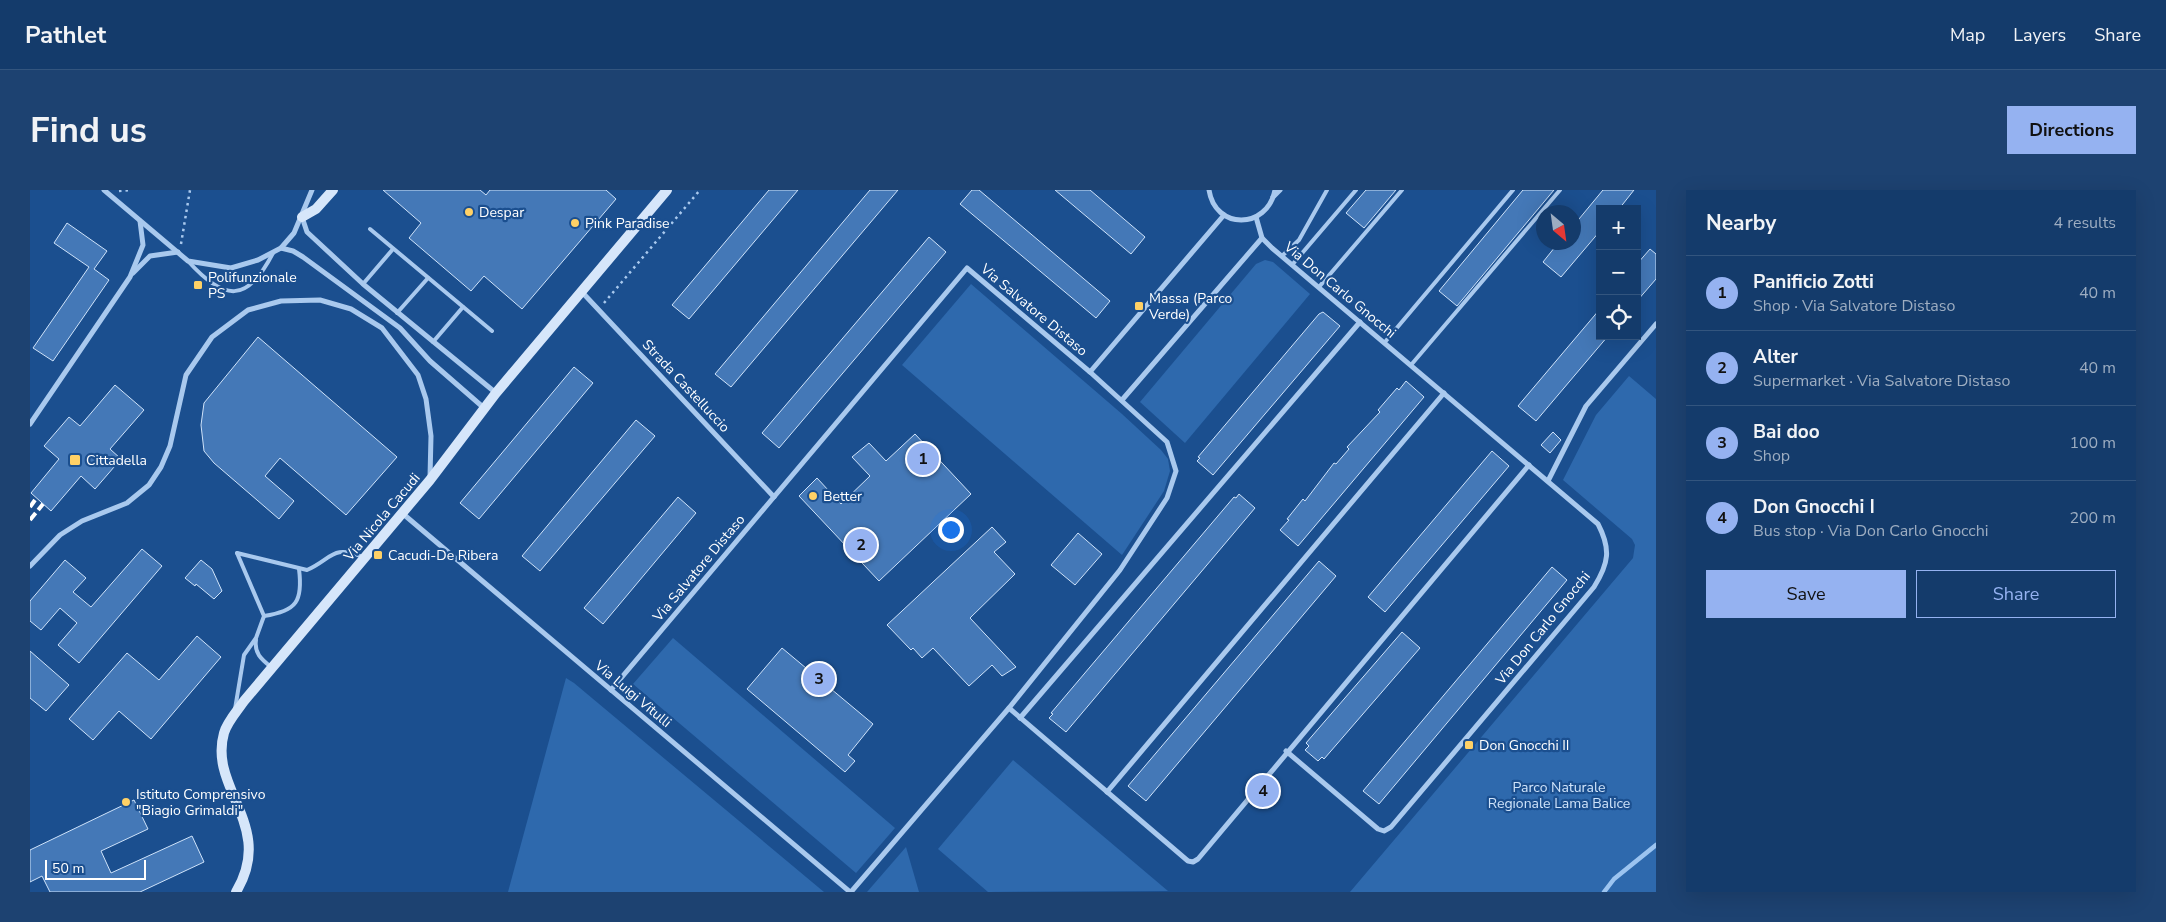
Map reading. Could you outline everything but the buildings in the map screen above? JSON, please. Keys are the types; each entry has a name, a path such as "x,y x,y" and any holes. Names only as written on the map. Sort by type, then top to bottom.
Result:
{"street":[{"path":"104,190 188,260 231,268 281,248 294,232 312,190"},
{"path":"302,217 316,209 333,190"},
{"name":"Via Nicola Cacudi","path":"236,892 247,867 250,852 248,833 222,761 224,733 244,700 430,480 496,393 667,190"},
{"path":"1210,190 1212,202 1224,215 1236,220 1256,217 1264,212 1280,190"},
{"path":"1273,198 1275,190"},
{"path":"1090,372 1224,215"},
{"path":"302,217 307,232 363,284 496,393"},
{"path":"1122,400 1262,238 1256,217"},
{"path":"130,277 143,244 140,220"},
{"name":"Via Don Carlo Gnocchi","path":"1262,238 1598,524 1607,540 1608,556 1601,576 1582,602 1391,827 1384,830 1378,828 1286,752"},
{"path":"281,248 293,251 303,257 400,328 430,361 484,408"},
{"path":"30,424 130,277 150,256 178,252"},
{"name":"Via Salvatore Distaso","path":"611,690 967,268 1090,372 1167,442 1176,471 1167,498 1120,570 1009,708"},
{"name":"Strada Castelluccio","path":"581,291 774,497"},
{"path":"30,566 60,535 82,521 127,503 149,485 161,467 170,446 186,375 212,337 248,310 281,302 320,300 351,309 382,328 418,376 426,399 431,436 430,480"},
{"path":"1020,718 1360,322"},
{"path":"1548,481 1586,406 1656,324"},
{"path":"1107,792 1444,394"},
{"path":"1009,708 1188,861 1193,862 1198,859 1529,465"},
{"name":"Via Luigi Vitulli","path":"402,513 850,892 1009,708"}],"lane":[{"path":"1282,256 1299,240 1327,190"},
{"path":"1292,265 1356,190"},
{"path":"1319,287 1402,190"},
{"path":"1385,342 1513,190"},
{"path":"1411,365 1560,190"},
{"path":"370,229 492,331"},
{"path":"363,284 393,249"},
{"path":"188,260 205,280 218,288 227,291 237,291 250,285 266,267 273,252"},
{"path":"397,313 428,278"},
{"path":"433,342 463,307"},
{"path":"272,668 259,657 255,648 256,638 264,616 237,553 307,570 334,552 343,551 365,558"},
{"path":"264,616 285,612 296,603 300,595 300,569"},
{"path":"234,717 244,655 256,638"}],"path":[{"path":"118,190 131,190"},
{"path":"188,260 193,251 181,244 181,239 190,190"},
{"path":"598,310 700,190"}],"green space":[{"path":"1265,260 1273,262 1310,294 1185,443 1140,402 1256,264"},
{"path":"971,284 1122,414 1161,450 1168,459 1170,471 1164,491 1122,555 902,365"},
{"name":"Parco Naturale Regionale Lama Balice","path":"1629,376 1656,399 1656,892 1350,892 1633,558 1635,545 1632,539 1563,480 1596,415"},
{"path":"673,638 895,828 856,873 633,684"},
{"path":"566,678 574,683 824,892 508,892"},
{"path":"1013,760 1168,891 988,892 938,849"},
{"path":"906,847 919,892 867,892"}],"waterway":[{"path":"1604,892 1614,879 1656,845"}],"railway":[{"path":"30,507 35,500"},
{"path":"30,520 43,504"}],"place":[{"name":"Despar","path":"469,212"},
{"name":"Pink Paradise","path":"575,223"},
{"name":"Polifunzionale PS","path":"198,285"},
{"name":"Massa (Parco Verde)","path":"1139,306"},
{"name":"Panificio Zotti","path":"923,459"},
{"name":"Cittadella","path":"75,460"},
{"name":"Better","path":"813,496"},
{"name":"Alter","path":"861,545"},
{"name":"Cacudi-De Ribera","path":"378,555"},
{"name":"Bai doo","path":"819,679"},
{"name":"Don Gnocchi II","path":"1469,745"},
{"name":"Don Gnocchi I","path":"1263,791"},
{"name":"Istituto Comprensivo \"Biagio Grimaldi\"","path":"126,802"}]}
